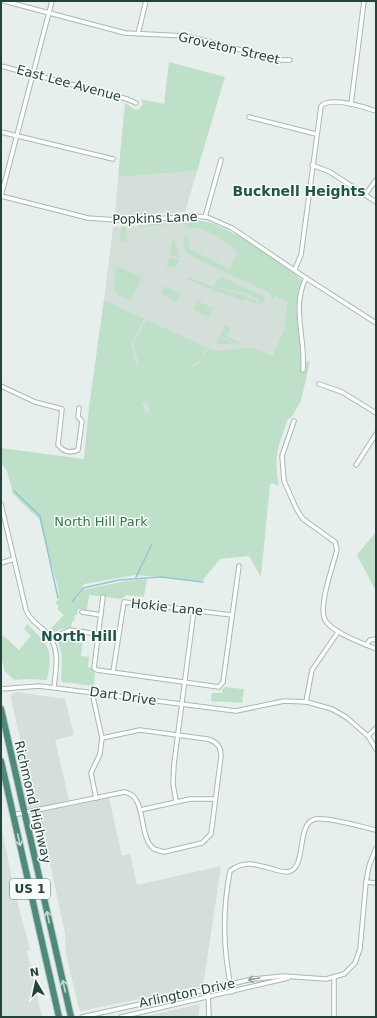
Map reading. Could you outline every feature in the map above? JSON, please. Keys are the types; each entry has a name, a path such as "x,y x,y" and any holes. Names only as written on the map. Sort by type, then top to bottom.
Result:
{"highway":[{"name":"Richmond Highway","path":"1,709 71,1017"},
{"name":"Richmond Highway","path":"1,761 59,1017"}],"street":[{"name":"Groveton Street","path":"4,1 138,34 186,36 281,60 290,60"},
{"path":"1,196 52,1"},
{"path":"138,34 146,1"},
{"path":"351,104 364,1"},
{"name":"East Lee Avenue","path":"1,66 127,99 136,103"},
{"path":"295,269 301,255 320,108 324,103 329,102 351,104 376,111"},
{"path":"249,117 316,134"},
{"path":"1,132 113,159"},
{"path":"205,217 221,160"},
{"path":"312,165 330,172 376,202"},
{"path":"366,195 376,180"},
{"name":"Popkins Lane","path":"1,196 88,218 131,221 205,217 232,228 376,323"},
{"path":"303,370 304,349 298,304 300,291 306,278"},
{"path":"319,384 342,392 376,413"},
{"path":"1,386 35,402 62,409 58,445 63,451 73,452 78,450 82,421 78,417 79,408"},
{"path":"294,421 282,456 284,481 297,510 303,518 335,542 337,550 323,606 325,620 338,632 376,649"},
{"path":"356,465 376,434"},
{"path":"1,504 27,613 51,638 56,656 54,687"},
{"path":"1,563 14,559"},
{"path":"103,597 94,668 219,687 222,685 239,566"},
{"name":"Hokie Lane","path":"113,672 122,605 124,602 232,615"},
{"path":"176,802 173,776 194,610"},
{"path":"82,612 101,615"},
{"path":"51,638 70,630 98,634"},
{"path":"338,632 312,670 306,702 323,706 339,713 368,736 376,749"},
{"path":"366,645 370,640 376,639"},
{"name":"Dart Drive","path":"1,689 22,686 54,687 236,711 284,701 306,702"},
{"path":"92,692 102,738 100,754 91,773 96,798"},
{"path":"368,736 376,728"},
{"path":"13,816 121,792 128,792 137,799 148,844 154,850 164,852 202,843 207,840 211,834 221,756 218,745 211,740 140,730 102,738"},
{"path":"140,810 198,798 215,799"},
{"path":"232,992 224,947 225,898 230,871 245,863 283,872 291,870 297,864 306,826 312,820 324,820 376,830"},
{"path":"334,1017 334,978 350,968 358,956 364,919 366,882 369,866 376,848"},
{"path":"366,882 376,883"},
{"name":"Arlington Drive","path":"82,1017 271,976 322,979 334,978"},
{"name":"Arlington Drive","path":"121,1017 210,998 293,977"},
{"path":"208,989 210,998 209,1017"}],"shaded area":[{"path":"197,171 185,212 115,216 118,177"},
{"path":"189,222 294,273 270,484 84,459 113,227"},
{"path":"17,692 65,699 74,735 55,740 69,800 27,810 23,790 31,788 30,784 22,786 14,749 22,747 11,698 12,694"},
{"path":"109,798 122,856 130,854 137,885 221,866 203,986 81,1011 79,1009 66,954 65,933 39,813"},
{"path":"1,824 13,885 30,950 27,951 42,1017 1,1017"},
{"path":"200,1004 198,1017 142,1017"}],"green space":[{"path":"169,62 225,77 197,171 118,177 125,103 138,110 143,104 141,99 164,104"},
{"name":"North Hill Park","path":"193,220 209,222 232,233 260,248 286,266 302,281 296,307 302,350 302,369 305,368 306,362 310,361 301,401 291,418 288,419 279,445 276,467 279,486 273,483 270,484 261,577 249,556 220,559 202,581 136,575 84,584 75,597 75,600 82,590 126,581 147,579 144,597 126,595 122,599 89,595 87,610 78,609 74,621 72,621 71,628 61,629 55,633 51,628 64,615 57,609 59,606 55,603 59,599 58,588 39,519 13,494 7,471 1,463 1,448 84,459 89,407 104,300 144,319 132,344 124,320 137,367 138,360 133,346 146,320 206,347 200,361 191,366 209,424 192,368 200,362 207,348 216,351 251,347 273,356 285,328 287,302 275,296 273,300 268,292 193,257 185,251 183,242 185,241 184,235 187,236 190,249 230,269 237,253 225,241 212,234 196,227 190,228 184,225 187,224 185,221","holes":["147,401 153,424 149,411 145,413 142,402"]},
{"path":"175,224 137,226 137,225"},
{"path":"124,226 126,228 127,243 120,240 121,227"},
{"path":"174,238 180,258 170,255 172,241"},
{"path":"170,257 179,260 176,268 166,266"},
{"path":"116,266 142,277 131,300 119,295 114,289"},
{"path":"189,277 211,286 246,296 259,303 258,304 244,298 243,301 188,280"},
{"path":"222,277 263,296 265,298 264,303 259,305 259,300 247,294 214,286 217,279"},
{"path":"164,286 181,293 176,302 161,293"},
{"path":"198,301 214,309 209,317 193,310"},
{"path":"225,325 231,327 227,336 241,343 236,344 220,336"},
{"path":"220,337 233,343 233,344 216,344"},
{"path":"376,532 376,591 357,555"},
{"path":"27,624 40,637 48,648 50,661 47,680 14,680 4,670 1,654 1,629 3,637 5,637 19,650 31,636 24,629"},
{"path":"64,637 64,639 83,639 81,656 89,657 88,667 92,668 95,673 94,686 63,682 61,680 62,656 58,641"},
{"path":"225,687 244,689 242,703 211,701 212,693 223,693 222,690"}],"waterway":[{"path":"14,491 40,516 58,598"},
{"path":"136,577 152,544"},
{"path":"72,602 83,588 119,580 161,577 203,582"}],"district":[{"name":"Bucknell Heights","path":"299,191"},
{"name":"North Hill","path":"79,636"}]}
